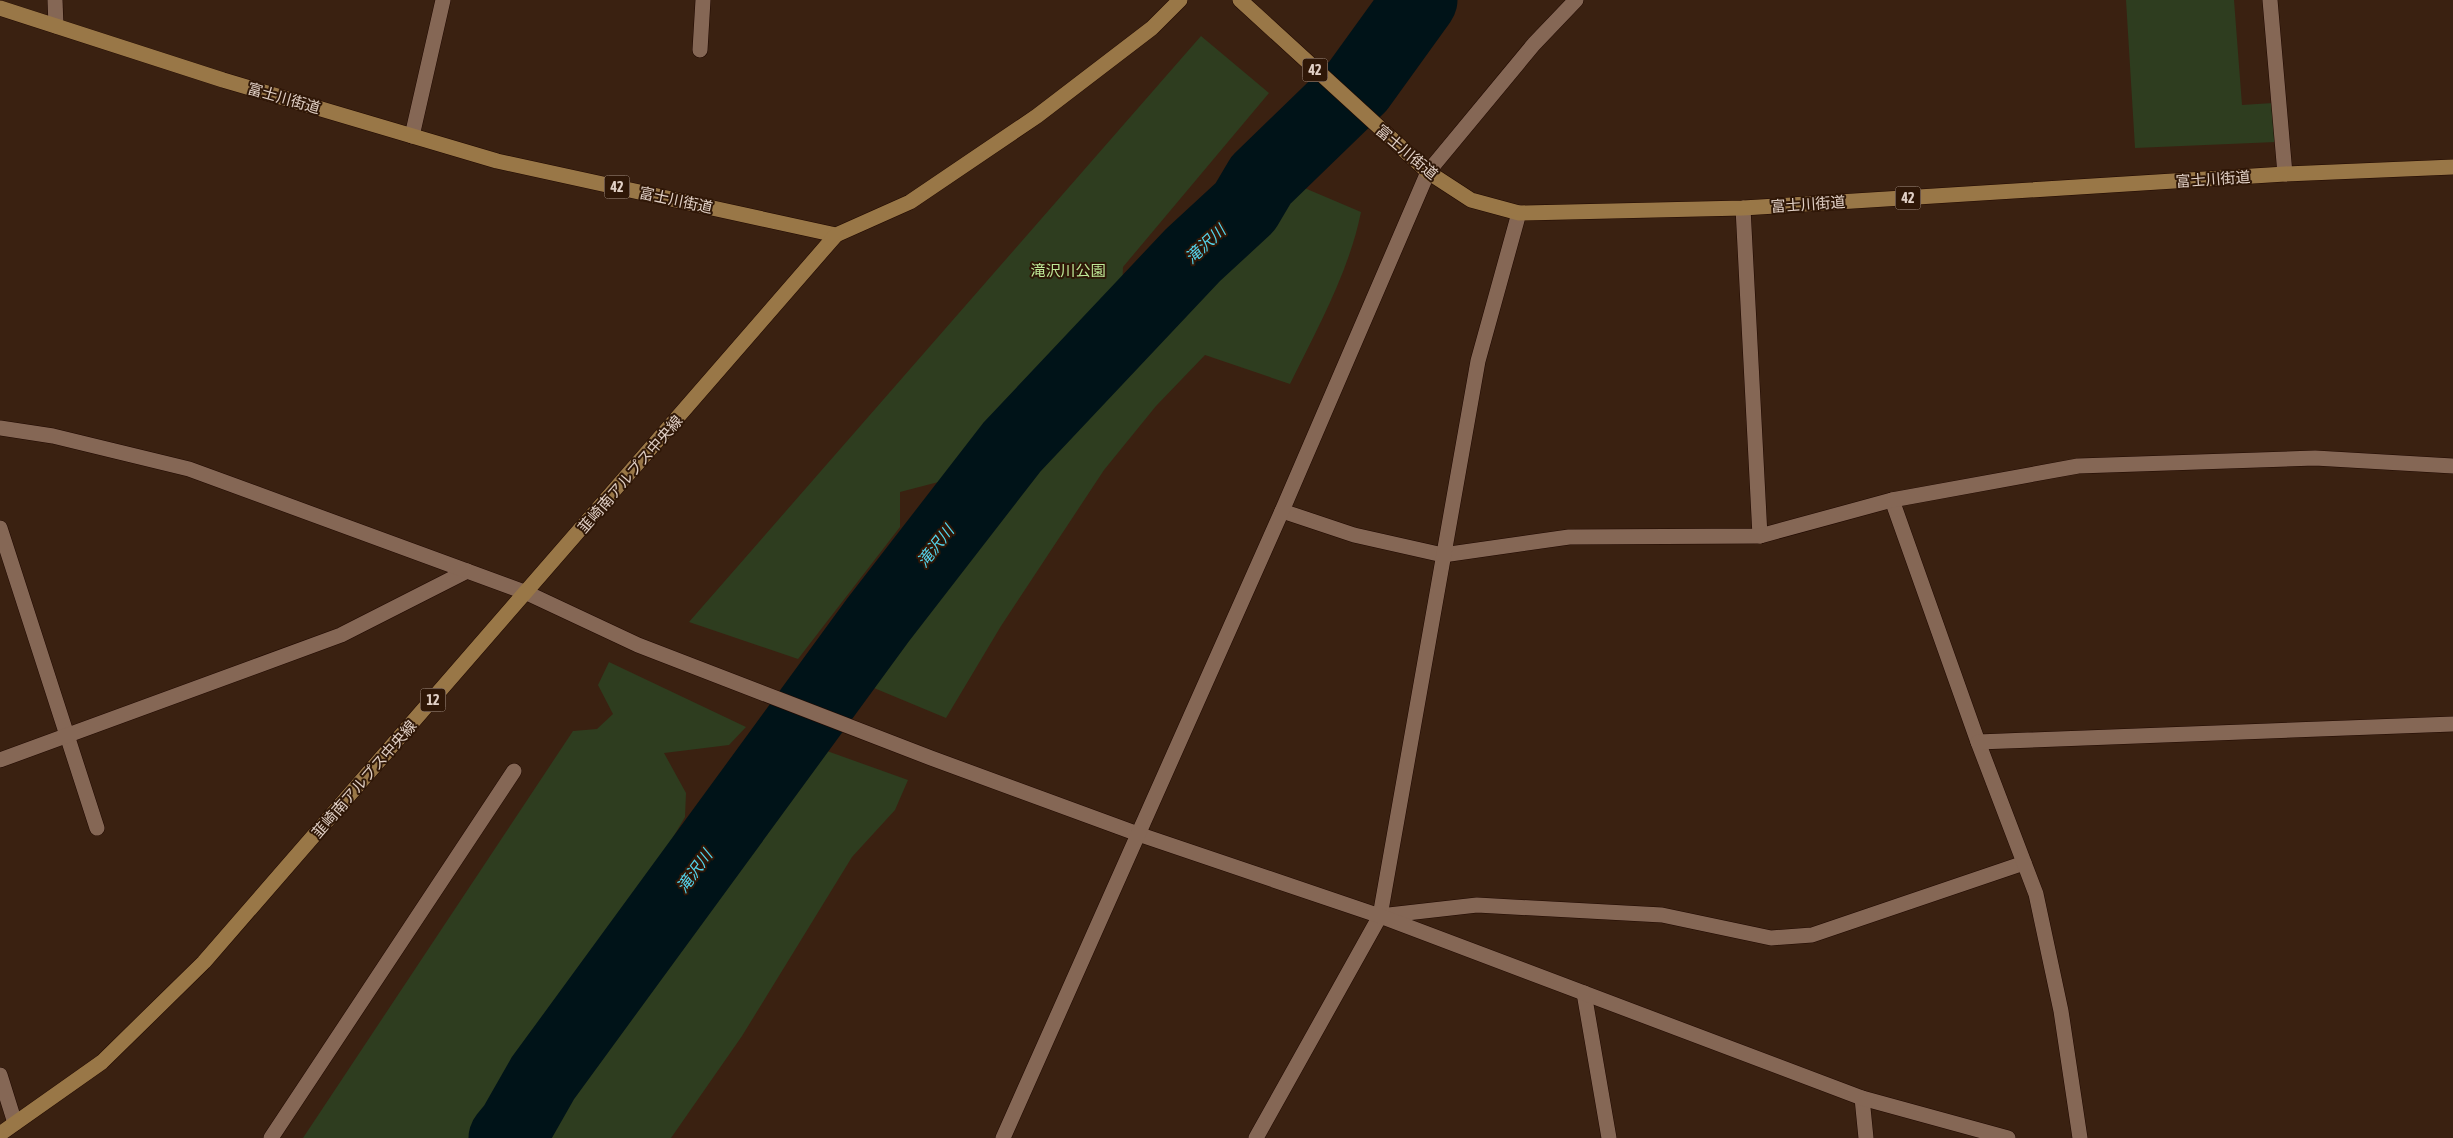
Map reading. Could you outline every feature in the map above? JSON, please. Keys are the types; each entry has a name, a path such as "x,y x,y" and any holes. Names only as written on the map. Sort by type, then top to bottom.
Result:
{"main road":[{"path":"836,235 910,202 1037,116 1152,28 1180,0"},
{"name":"富士川街道","path":"1241,2 1428,172 1471,200 1519,214 1743,208 2285,174 2453,168"},
{"name":"富士川街道","path":"0,8 223,80 498,161 836,235"},
{"name":"韮崎南アルプス中央線","path":"0,1134 102,1062 204,962 527,593 836,235"}],"street":[{"path":"55,0 56,26"},
{"path":"412,136 443,0"},
{"path":"700,50 702,0"},
{"path":"1003,1138 1282,511 1428,172 1534,44 1576,0"},
{"path":"2270,0 2285,174"},
{"path":"1743,208 1760,536"},
{"path":"1256,1138 1380,916 1478,360 1519,214"},
{"path":"0,428 53,436 189,469 527,593 638,644 931,758 1138,834 1380,916 1862,1098 2008,1138"},
{"path":"1282,511 1354,535 1443,555 1569,537 1760,536 1892,500 2078,466 2315,458 2453,466"},
{"path":"1892,500 1978,742 2036,894 2060,1011 2080,1138"},
{"path":"0,528 97,828"},
{"path":"0,760 341,635 467,571"},
{"path":"1978,742 2453,724"},
{"path":"271,1138 514,771"},
{"path":"1380,916 1477,904 1662,916 1771,938 1812,935 2024,863"},
{"path":"1584,993 1609,1138"},
{"path":"0,1075 15,1124"},
{"path":"1862,1098 1866,1138"}],"green space":[{"path":"2126,0 2234,0 2242,105 2273,103 2276,142 2135,148"},
{"name":"滝沢川公園","path":"1201,36 1269,93 1123,267 1122,294 1109,312 1077,329 1072,344 946,480 900,492 900,527 798,659 689,622"},
{"path":"1288,181 1361,212 1349,256 1340,278 1290,384 1205,355 1156,406 1104,470 1001,626 946,718 862,683 895,629 1043,435 1069,413 1128,344 1159,318 1246,229"},
{"path":"609,662 746,727 729,745 664,753 686,793 685,817 649,878 597,945 471,1138 303,1138 573,731 597,729 613,714 598,685"},
{"path":"813,746 908,780 895,810 852,857 742,1036 671,1138 545,1138 610,1039 749,846"}],"waterway":[{"name":"滝沢川","path":"506,1138 515,1127 543,1078 878,620 1012,447 1193,255 1245,207 1261,180 1358,86 1420,0"}]}
